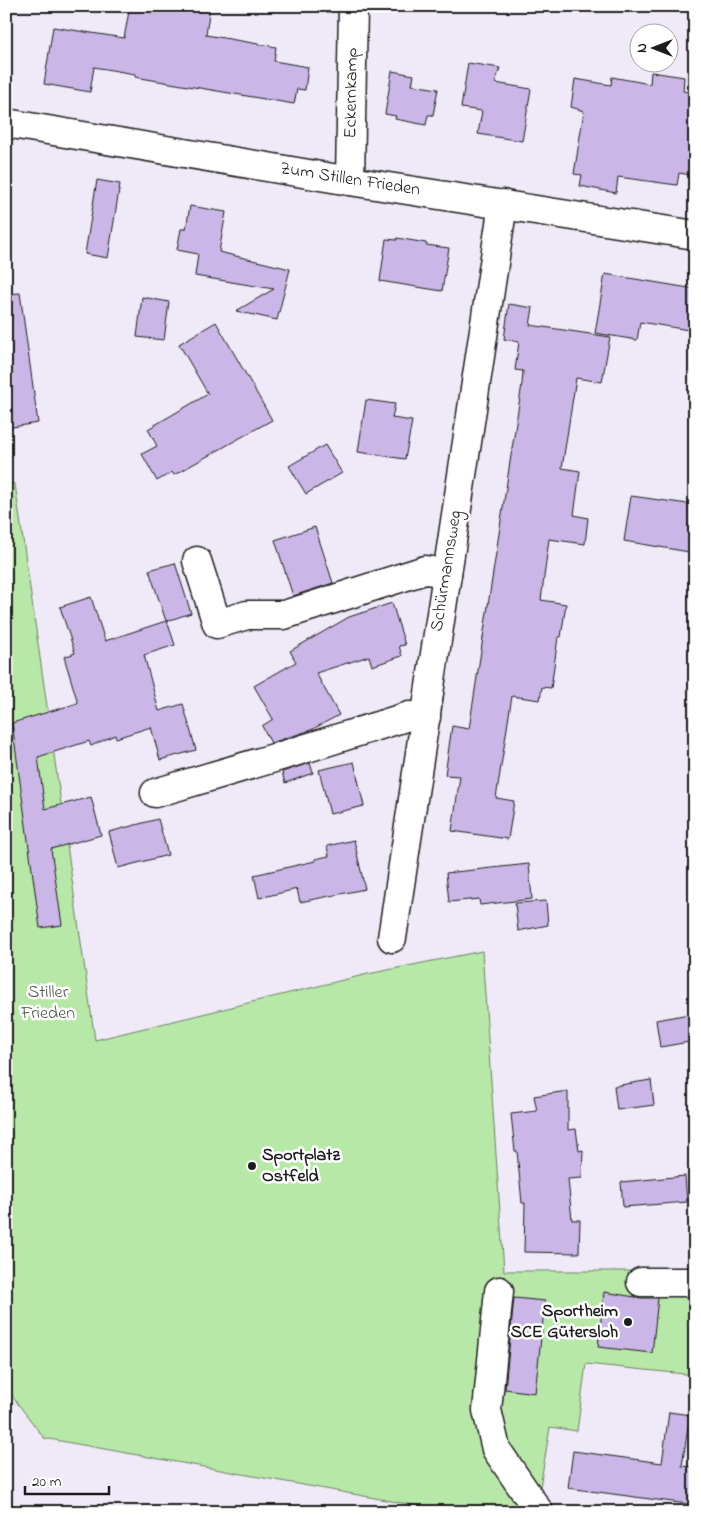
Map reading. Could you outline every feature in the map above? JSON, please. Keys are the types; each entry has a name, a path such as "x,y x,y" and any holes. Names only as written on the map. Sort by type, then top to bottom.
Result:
{"street":[{"name":"Eckernkamp","path":"350,181 353,6"},
{"name":"Zum Stillen Frieden","path":"6,123 350,181 695,235"},
{"name":"Schürmannsweg","path":"392,938 502,204"},
{"path":"197,562 216,624 247,615 284,615 425,570 447,573"},
{"path":"155,793 409,716 426,717"},
{"path":"641,1282 695,1282"},
{"path":"499,1291 487,1410 496,1449 539,1512"}],"green space":[{"name":"Sportplatz Ostfeld","path":"6,483 15,484 95,1040 368,974 482,951 504,1271 695,1271 695,1375 586,1364 577,1431 550,1427 540,1487 521,1497 519,1512 452,1512 44,1438 6,1388"}],"building":[{"path":"130,6 210,6 206,35 276,47 274,61 308,67 305,90 297,89 294,104 135,77 135,74 94,67 90,92 44,84 53,27 124,38"},
{"path":"468,63 500,68 495,83 531,89 522,141 478,134 482,111 461,108"},
{"path":"392,71 414,75 412,85 438,89 433,115 428,115 426,125 395,119 396,116 385,114"},
{"path":"651,72 684,77 683,91 695,93 695,148 691,175 679,173 677,185 618,177 616,193 580,186 582,175 574,174 584,111 571,107 575,79 611,85 612,77 650,84"},
{"path":"97,180 120,184 108,258 85,254"},
{"path":"190,206 226,212 219,252 290,269 277,320 236,311 274,289 195,276 198,254 177,250 181,229 186,229"},
{"path":"397,238 449,248 442,291 380,281 386,239 397,240"},
{"path":"605,274 695,289 695,331 640,322 637,340 595,333"},
{"path":"20,293 38,423 6,428 6,294"},
{"path":"142,297 169,302 164,340 137,337"},
{"path":"509,304 533,308 530,325 610,337 602,382 576,378 562,468 580,471 574,515 588,518 585,544 549,539 541,600 566,604 561,637 558,637 551,688 542,687 540,700 512,696 496,798 514,801 508,839 452,831 460,776 445,775 452,726 469,729 522,384 523,371 515,370 519,342 504,339"},
{"path":"216,322 272,420 174,475 172,472 157,481 142,454 157,446 148,429 208,394 179,344"},
{"path":"366,400 395,404 392,418 412,421 405,459 358,452"},
{"path":"325,445 342,473 306,494 289,466"},
{"path":"631,496 695,505 695,553 624,541"},
{"path":"315,527 333,583 293,596 275,540"},
{"path":"175,563 191,613 167,621 175,645 144,655 159,711 183,704 196,750 160,760 151,727 116,738 115,735 91,746 89,741 38,757 45,809 91,797 101,835 51,849 62,925 40,928 12,723 78,703 64,657 75,653 60,607 91,597 105,641 166,621 149,570"},
{"path":"392,603 405,645 399,646 402,656 372,666 369,656 316,673 339,715 311,730 271,743 262,726 273,719 254,686 296,662 290,651 349,617"},
{"path":"354,762 364,806 330,814 319,770"},
{"path":"310,763 313,773 285,783 282,772"},
{"path":"158,819 168,855 118,868 109,832"},
{"path":"354,840 365,889 300,902 297,889 259,898 254,875 315,861 315,859 329,856 327,846"},
{"path":"529,864 532,899 480,905 479,899 449,902 446,873"},
{"path":"546,901 548,925 518,931 515,903"},
{"path":"695,1013 695,1041 660,1047 656,1020"},
{"path":"651,1080 654,1105 617,1110 614,1086"},
{"path":"568,1091 568,1130 576,1129 579,1151 583,1150 582,1178 568,1179 572,1220 580,1220 579,1253 524,1252 525,1203 522,1203 511,1114 537,1111 534,1096"},
{"path":"685,1176 687,1202 623,1207 621,1182"},
{"name":"Sportheim SCE Gütersloh","path":"604,1292 641,1298 658,1298 652,1353 598,1347"},
{"path":"514,1298 545,1301 535,1393 505,1389"},
{"path":"669,1412 690,1415 682,1466 695,1467 695,1505 568,1488 573,1451 662,1463"}],"place":[{"name":"Sportplatz Ostfeld","path":"252,1166"},
{"name":"Sportheim SCE Gütersloh","path":"628,1322"}],"park label":[{"name":"Stiller Frieden","path":"48,1003"}]}
